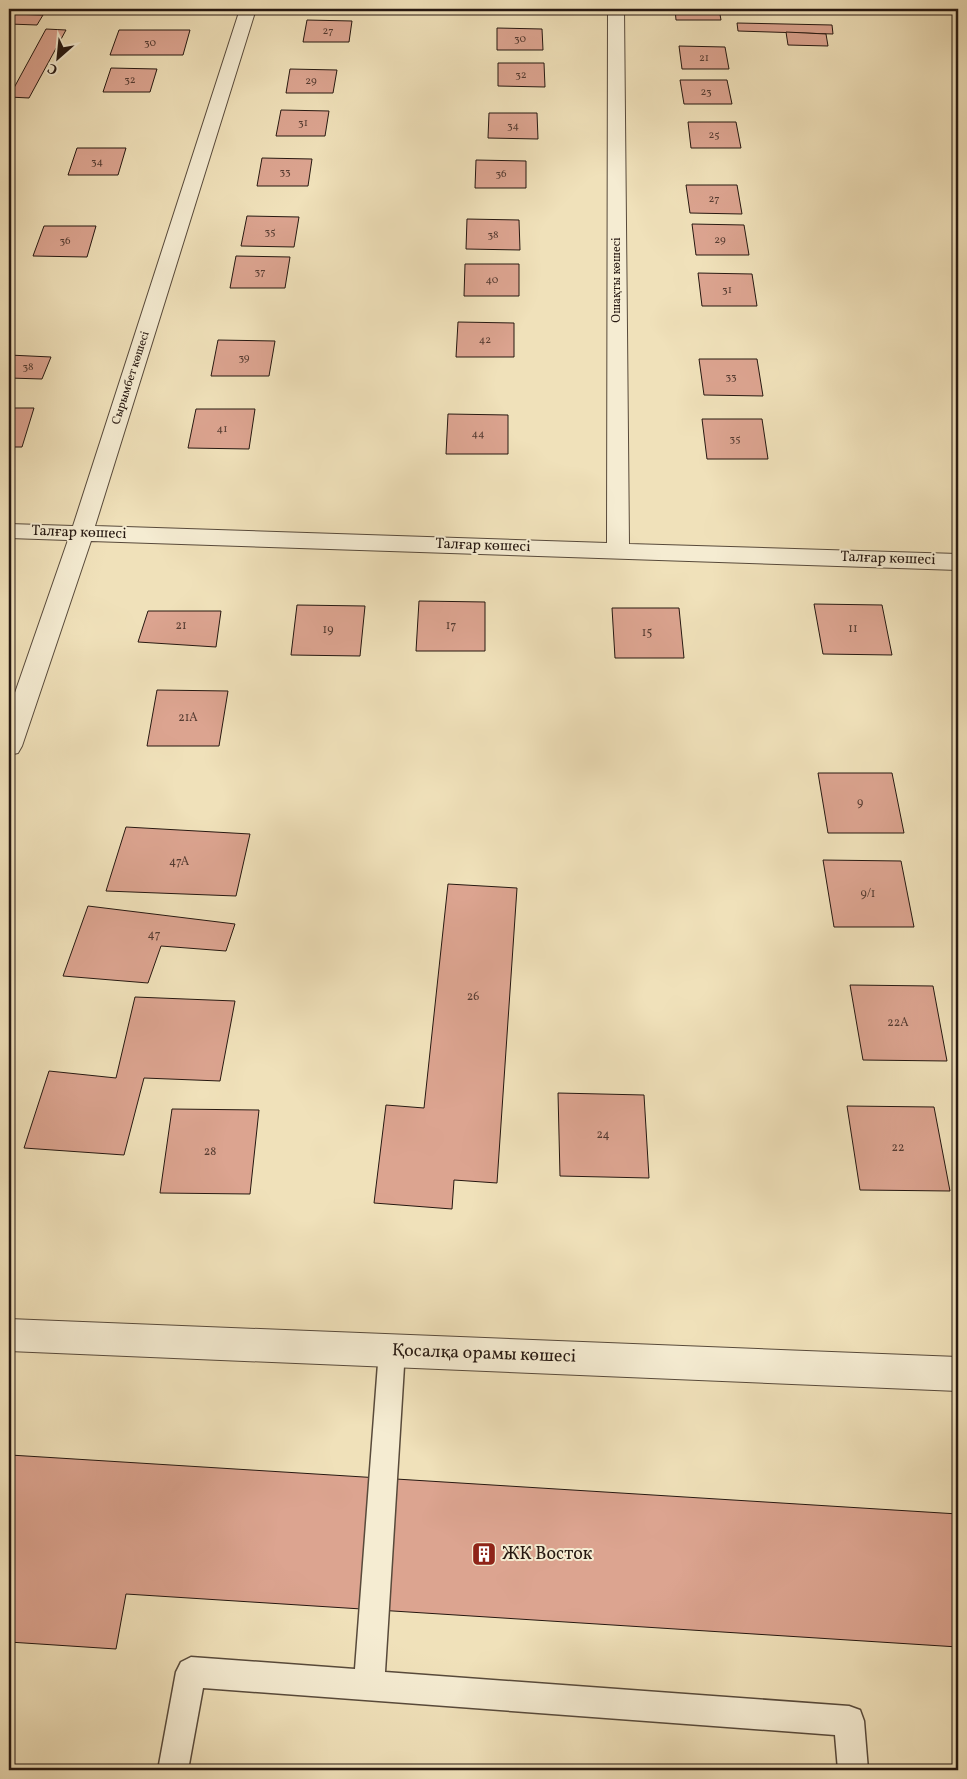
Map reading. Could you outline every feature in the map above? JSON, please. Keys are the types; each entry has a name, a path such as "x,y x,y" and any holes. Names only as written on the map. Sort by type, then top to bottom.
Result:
{"street":[{"name":"Сырымбет көшесі","path":"9,746 82,533 248,9"},
{"name":"Ошақты көшесі","path":"616,9 618,551"},
{"name":"Талғар көшесі","path":"9,531 958,562"},
{"name":"Қосалқа орамы көшесі","path":"9,1335 958,1374"}],"lane":[{"path":"369,1685 392,1350"},
{"path":"173,1770 191,1672 849,1721 853,1770"}],"building":[{"path":"140,9 184,9 183,13 139,12"},
{"path":"303,9 382,9 382,12 303,11"},
{"path":"503,9 547,9 548,14 503,13"},
{"path":"675,9 719,9 721,20 676,20"},
{"path":"9,14 43,15 37,25 9,24"},
{"path":"307,20 352,21 349,42 303,42"},
{"path":"737,23 832,25 833,34 738,31"},
{"path":"497,28 542,29 543,50 497,50"},
{"path":"46,29 66,30 29,98 9,97"},
{"path":"119,30 190,30 183,55 110,55"},
{"path":"786,32 826,34 828,46 788,45"},
{"path":"679,46 725,47 729,69 682,69"},
{"path":"498,63 544,63 545,87 498,86"},
{"path":"111,68 157,69 150,92 103,92"},
{"path":"290,69 337,70 333,93 286,93"},
{"path":"680,80 727,80 732,104 684,104"},
{"path":"281,110 329,111 325,136 276,136"},
{"path":"489,113 537,113 538,139 488,138"},
{"path":"688,122 736,122 741,148 691,148"},
{"path":"77,148 126,148 118,175 68,175"},
{"path":"262,158 312,159 308,186 257,186"},
{"path":"476,160 526,161 526,188 475,188"},
{"path":"686,185 737,185 742,214 690,213"},
{"path":"247,216 299,217 294,247 241,246"},
{"path":"467,219 519,220 520,250 466,249"},
{"path":"692,224 744,225 749,255 696,255"},
{"path":"44,226 96,226 87,257 33,256"},
{"path":"236,256 290,257 285,288 230,288"},
{"path":"465,264 519,264 519,296 464,296"},
{"path":"698,273 752,274 757,306 702,306"},
{"path":"458,322 514,323 514,357 456,357"},
{"path":"218,340 275,341 269,376 211,376"},
{"path":"9,355 51,357 42,379 9,378"},
{"path":"699,359 757,359 763,396 704,395"},
{"path":"9,408 34,408 22,447 9,447"},
{"path":"196,409 255,409 249,449 188,448"},
{"path":"448,414 508,415 508,454 446,454"},
{"path":"702,419 762,419 768,459 707,459"},
{"path":"419,601 485,602 485,651 416,651"},
{"path":"814,604 882,605 892,655 823,654"},
{"path":"297,605 365,606 360,656 291,655"},
{"path":"612,608 679,608 684,658 615,658"},
{"path":"148,611 221,611 216,647 138,642"},
{"path":"157,690 228,691 219,746 147,746"},
{"path":"818,773 892,773 904,833 828,833"},
{"path":"126,827 250,834 236,896 106,891"},
{"path":"823,860 901,861 914,927 834,927"},
{"path":"448,884 517,888 497,1183 454,1180 452,1209 374,1203 386,1105 424,1108"},
{"path":"88,906 235,924 226,951 161,946 148,983 63,976"},
{"path":"850,985 933,986 947,1061 863,1060"},
{"path":"135,997 235,1001 220,1081 144,1078 124,1155 24,1148 49,1071 116,1078"},
{"path":"558,1093 644,1095 649,1178 560,1176"},
{"path":"847,1106 934,1107 950,1191 860,1190"},
{"path":"172,1109 259,1110 250,1194 160,1193"},
{"name":"ЖК Восток","path":"10,1455 958,1514 958,1647 126,1594 116,1649 9,1642"}],"place":[{"name":"ЖК Восток","path":"484,1554"}]}
